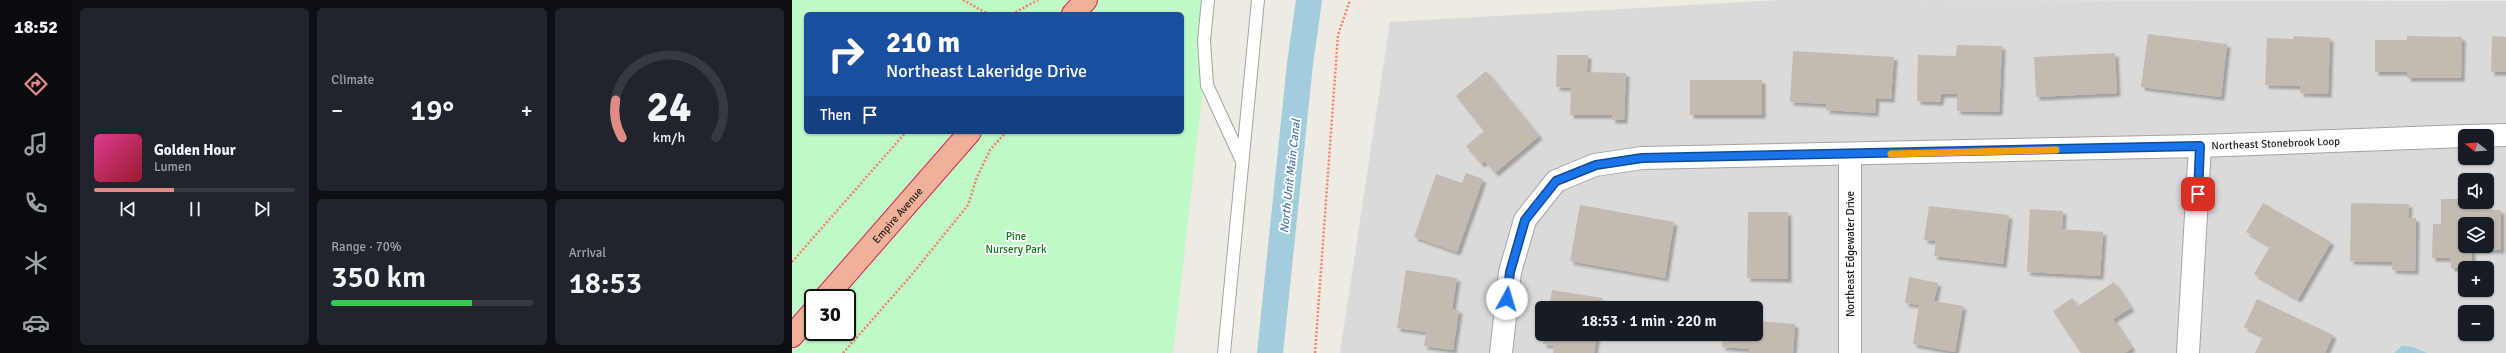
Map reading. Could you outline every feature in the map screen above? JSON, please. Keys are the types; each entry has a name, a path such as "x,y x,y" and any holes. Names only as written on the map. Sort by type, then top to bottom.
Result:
{"highway":[{"path":"1075,12 1086,0"},
{"name":"Empire Avenue","path":"833,289 968,134"},
{"path":"792,336 804,322"}],"street":[{"name":"Northeast Stonebrook Loop","path":"2494,135 2506,135"},
{"name":"Northeast Stonebrook Loop","path":"1501,353 1510,272 1525,220 1556,181 1596,165 1642,158 1850,155 2200,146 2458,136"},
{"path":"2188,353 2200,146"},
{"name":"Northeast Edgewater Drive","path":"1850,155 1850,353"}],"lane":[{"path":"1208,0 1204,41 1207,85 1242,162"},
{"path":"1224,353 1258,0"}],"path":[{"path":"963,0 984,12"},
{"path":"1016,12 1038,0"},
{"path":"1315,353 1338,35 1350,0"},
{"path":"792,262 904,134"},
{"path":"843,353 909,278 968,205 977,177 990,150 1004,134"}],"shaded area":[{"path":"1779,0 2506,1 2506,353 1340,353 1390,22"}],"green space":[{"name":"Pine Nursery Park","path":"792,0 1213,0 1173,353 792,353"}],"water":[{"path":"2402,346 2413,347 2427,353 2394,353"}],"building":[{"path":"2148,34 2227,44 2221,97 2141,87"},
{"path":"2294,36 2330,38 2328,94 2300,93 2300,86 2265,85 2267,38 2293,39"},
{"path":"2407,36 2462,37 2461,78 2407,78 2407,72 2375,72 2375,40 2407,40"},
{"path":"2492,36 2506,37 2506,72 2491,72"},
{"path":"1957,45 2002,46 1999,112 1957,111 1957,94 1941,94 1940,102 1917,101 1918,55 1956,56"},
{"path":"1793,51 1894,57 1891,99 1876,98 1875,113 1826,110 1827,104 1790,102"},
{"path":"2115,53 2117,93 2036,97 2034,57"},
{"path":"1557,55 1588,55 1587,72 1626,73 1624,120 1612,120 1612,115 1570,115 1571,88 1556,87"},
{"path":"1486,71 1539,136 1495,173 1485,161 1481,164 1466,146 1484,131 1456,96"},
{"path":"1690,80 1762,80 1762,115 1690,115"},
{"path":"1466,173 1483,179 1457,252 1414,237 1436,174 1462,183"},
{"path":"2441,199 2458,199 2458,209 2501,210 2501,250 2494,250 2494,217 2458,217 2458,253 2472,253 2472,261 2458,261 2458,268 2451,268 2450,258 2432,258 2433,224 2441,224"},
{"path":"2263,203 2331,242 2298,299 2254,274 2270,246 2246,232"},
{"path":"2351,203 2409,204 2408,218 2416,218 2415,271 2392,270 2392,262 2350,261"},
{"path":"1580,205 1674,222 1665,278 1570,261"},
{"path":"1929,206 2009,215 2003,264 1934,256 1936,241 1924,240"},
{"path":"2030,209 2063,211 2062,229 2103,232 2100,276 2027,272"},
{"path":"1748,212 1788,212 1788,279 1747,278"},
{"path":"1406,270 1457,278 1452,309 1459,310 1453,350 1424,346 1426,332 1397,328"},
{"path":"1909,277 1938,283 1934,301 1963,306 1955,352 1913,344 1919,305 1905,303"},
{"path":"2114,282 2131,308 2113,319 2132,348 2124,353 2081,353 2053,311 2072,298 2078,306"},
{"path":"1552,290 1602,298 1602,301 1550,301"},
{"path":"2257,299 2333,335 2325,353 2255,353 2263,336 2244,327"},
{"path":"1763,322 1795,324 1793,353 1749,353 1750,349 1722,347 1722,341 1763,341"},
{"path":"1544,341 1596,341 1594,353 1553,353 1554,346 1543,344"}],"waterway":[{"name":"North Unit Main Canal","path":"1270,353 1300,64 1309,0"}],"slow traffic":[{"path":"1891,154 2056,150"}],"route":[{"path":"1507,299 1510,272 1525,220 1556,181 1596,165 1611,162 1642,158 1850,155 2200,146 2198,194"}]}
